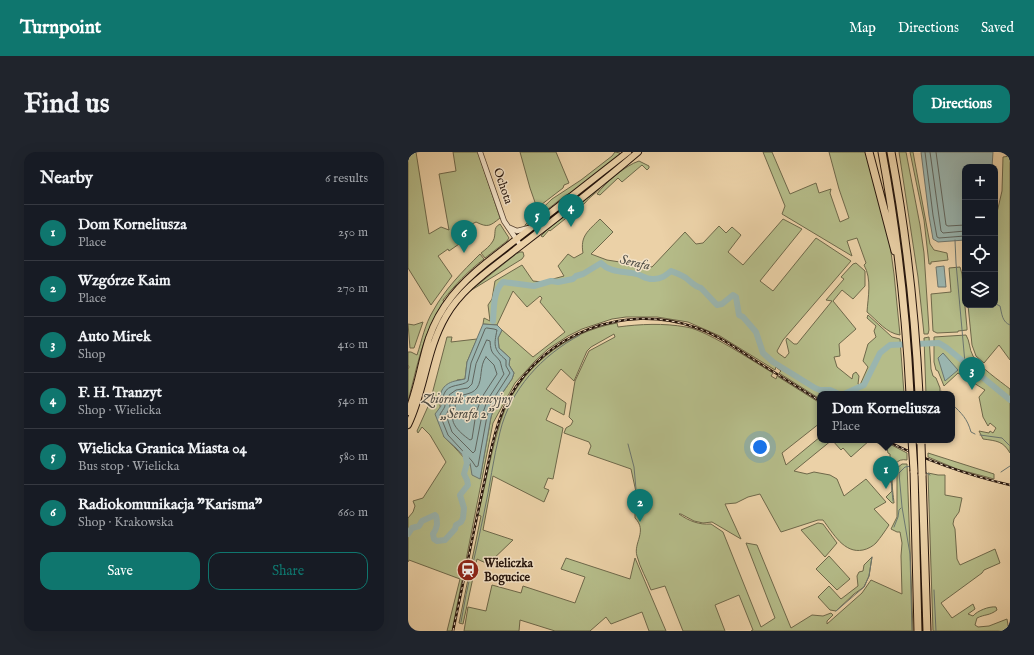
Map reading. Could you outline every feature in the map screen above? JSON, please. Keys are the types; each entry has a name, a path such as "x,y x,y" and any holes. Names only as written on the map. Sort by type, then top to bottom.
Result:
{"highway":[{"path":"869,152 901,276"},
{"path":"882,152 893,215 901,276 910,391"},
{"path":"891,152 905,236 915,327 919,391"},
{"path":"912,443 918,631"},
{"path":"921,443 927,631"}],"main road":[{"path":"408,412 429,339 443,308 454,293 467,279 628,152"},
{"path":"408,425 419,398 433,345 445,318 457,300 468,288 501,261 638,152"}],"street":[{"name":"Ochota","path":"480,152 507,226 521,246"},
{"path":"507,226 511,229 519,231 532,227"}],"green space":[{"path":"408,152 416,152 429,234 441,227 449,230 439,174 456,171 453,152 478,152 500,218 489,225 483,225 476,222 466,227 472,235 449,251 448,249 438,256 452,276 431,305 408,268"},
{"path":"520,152 556,152 569,183 564,185 563,188 537,208 530,188"},
{"path":"615,152 620,153 620,155 525,227 525,225 552,199 581,180"},
{"path":"763,152 772,152 790,194 816,183 819,193 831,189 830,193 840,222 849,218 829,152 868,152 890,245 900,335 890,332 867,312 869,282 864,265 866,263 857,238 847,241 852,256 782,214 785,206"},
{"path":"899,152 906,152 920,225 924,253 928,334 924,334 918,277"},
{"path":"910,152 913,152 930,244 934,250 947,253 948,260 931,262 931,264 929,264 924,220"},
{"path":"1010,156 1010,360 999,345 984,363 976,356 972,345 968,308 998,308 998,208 1002,191 1003,157"},
{"path":"639,161 649,166 649,168 647,170 642,165 622,182 618,178 600,195 597,194 616,175 628,166"},
{"path":"601,187 585,203 550,231 549,230 543,237 541,236 548,229"},
{"path":"600,219 613,232 591,254 607,260 652,267 685,232 696,244 703,243 719,226 726,233 732,227 741,235 728,252 743,265 783,219 802,229 760,281 773,291 816,238 851,261 783,340 777,351 778,353 785,358 789,353 786,340 787,338 794,344 797,344 832,301 826,300 844,279 841,277 853,264 856,263 865,271 865,286 853,299 842,290 833,301 856,329 839,344 840,356 834,357 837,367 852,379 853,374 856,372 859,376 858,384 860,385 868,367 863,361 868,344 876,337 874,331 876,326 867,318 868,315 892,337 900,339 904,391 817,391 817,397 779,373 781,371 776,367 775,370 720,336 688,322 657,317 626,317 612,319 582,329 568,336 548,349 515,383 493,423 452,631 447,631 460,579 409,560 408,562 408,518 413,512 415,506 413,501 423,498 446,462 430,435 422,427 418,433 417,431 430,402 447,337 452,337 451,342 477,339 467,362 465,379 457,380 439,398 444,437 463,457 480,479 491,417 496,402 512,379 514,373 509,365 510,358 499,348 498,338 502,330 533,357 565,332 540,302 542,298 540,296 527,307 513,291 497,325 483,324 484,318 490,321 488,305 492,299 495,281 522,265 533,281 542,282 564,276 558,266 568,254 574,258 583,253 582,247 584,238"},
{"path":"500,224 509,238 485,258 481,253 493,241 495,229"},
{"path":"523,252 524,256 522,259 470,291 516,254"},
{"path":"480,254 484,259 462,278 443,300 444,303 431,325 426,338 408,401 408,352 417,355 430,316 438,303 454,281"},
{"path":"960,267 962,274 962,308 965,308 967,330 937,333 933,331 931,294 951,292 949,268"},
{"path":"423,322 414,348 410,348 408,324 414,325"},
{"path":"617,323 618,327 661,324 689,327 715,338 732,348 773,373 771,376 776,379 777,376 817,401 817,425 782,453 786,465 817,439 817,443 828,443 794,471 807,474 814,472 830,475 837,479 844,496 866,479 886,502 874,509 889,525 876,543 865,550 850,549 845,546 823,520 818,520 781,532 760,494 748,497 736,503 725,504 741,539 712,522 703,523 694,521 679,514 694,522 711,524 723,532 761,627 775,618 746,543 757,545 791,628 812,615 823,616 831,613 833,615 827,621 827,624 862,593 871,580 902,594 902,543 900,532 891,529 897,517 897,468 902,464 907,464 913,631 751,631 753,630 739,595 715,605 725,631 683,631 665,586 651,590 638,560 636,551 640,528 639,523 635,518 635,511 637,511 636,492 631,469 588,454 591,446 589,442 564,433 566,428 571,425 573,421 569,417 575,381 589,351 615,337 614,334 591,347 587,351 574,381 561,369 546,389 566,403 564,415 551,408 546,420 563,428 553,479 548,478 544,488 549,490 544,502 493,476 483,530 513,540 488,564 477,559 463,624 459,623 481,516 478,515 494,443 501,420 509,402 531,369 546,356 562,344 579,335"},
{"path":"966,335 976,360 984,369 1010,389 1010,453 1005,446 999,442 983,439 979,431 989,433 990,431 993,433 996,428 990,423 988,426 983,417 979,397 985,390 958,373 944,386 938,371 936,370 934,362 934,337"},
{"path":"929,337 931,369 933,376 936,378 940,391 926,391 924,338"},
{"path":"835,443 867,443 851,457 843,448 841,450"},
{"path":"878,443 888,443 907,453 907,460 900,460 896,463 893,469 892,483 894,503 886,497 892,491 892,484 890,481 890,454 888,453 887,448"},
{"path":"928,453 994,474 994,479 957,469 928,457"},
{"path":"928,473 945,475 945,495 962,498 959,512 954,519 953,524 955,529 957,559 960,565 995,549 1000,563 984,570 941,603 952,618 973,604 975,609 968,614 973,616 983,609 996,607 997,610 994,612 977,618 975,625 978,627 989,626 1007,619 1009,631 933,631"},
{"path":"818,523 823,524 837,543 825,557 801,530"},
{"path":"829,556 850,579 837,590 816,569"},
{"path":"872,557 869,576 864,587 836,611 830,610 818,597 829,586 841,599 858,586 857,576 859,572 863,571 864,565"},
{"path":"566,558 630,579 635,558 666,631 649,631 642,612 611,624 606,617 590,631 555,631 520,620 519,631 464,631 468,607 486,611 492,585 521,593 523,586 575,603 585,577 561,569"}],"water":[{"path":"921,152 993,152 992,164 962,164 962,240 938,242 933,239"},
{"path":"944,266 946,287 938,287 936,267"},
{"name":"Zbiornik retencyjny ,,Serafa 2\"","path":"483,324 497,325 502,330 498,338 499,348 510,358 509,365 514,373 512,379 496,402 491,417 480,479 472,475 470,463 444,437 435,414 441,406 440,397 444,387 451,382 465,379 467,362"},
{"path":"943,353 958,370 945,381 938,358"}],"waterway":[{"path":"955,240 965,363"},
{"name":"Serafa","path":"493,321 497,290 503,282 534,286 551,281 558,282 573,279 601,263 609,269 637,274 649,279 661,278 671,271 683,276 701,288 717,305 722,304 733,295 736,297 739,315 743,317 756,332 763,353 773,362 815,388 832,391"},
{"path":"998,305 1000,306 1005,322 1010,325"},
{"path":"461,622 495,452 500,432 511,402 520,388 541,363 566,343 580,335"},
{"name":"Serafa","path":"851,391 864,385 880,353 890,345 939,343 1010,400"},
{"path":"955,407 964,416 971,432 975,434"},
{"path":"980,435 1002,438 1010,446"},
{"path":"628,444 634,467 636,489"},
{"name":"Serafa","path":"408,534 412,528 419,526 422,521 435,515 437,524 433,534 434,539 437,541 445,540 455,529 456,525 461,522 464,508 460,495 468,485 464,474 467,463 465,453"},
{"path":"893,501 891,475 895,462"},
{"path":"911,466 905,467 899,473 902,507 910,554 912,631"},
{"path":"1001,472 1010,466"},
{"path":"925,472 930,475"},
{"path":"894,527 901,508"},
{"path":"836,611 864,587 869,576 872,557"},
{"path":"934,590 936,631"}],"railway":[{"path":"453,631 491,450 500,417 509,398 524,375 543,356 565,341 589,329 614,322 641,319 667,320 694,327 717,337 817,399"},
{"path":"891,443 946,466 978,477 1010,485"}],"place":[{"name":"F. H. Tranzyt","path":"571,227"},
{"name":"Wielicka Granica Miasta 04","path":"537,235"},
{"name":"Radiokomunikacja \"Karisma\"","path":"464,253"},
{"name":"Auto Mirek","path":"972,390"},
{"name":"Dom Korneliusza","path":"886,489"},
{"name":"Wzgórze Kaim","path":"640,522"},
{"name":"Wieliczka Bogucice","path":"468,570"}]}
